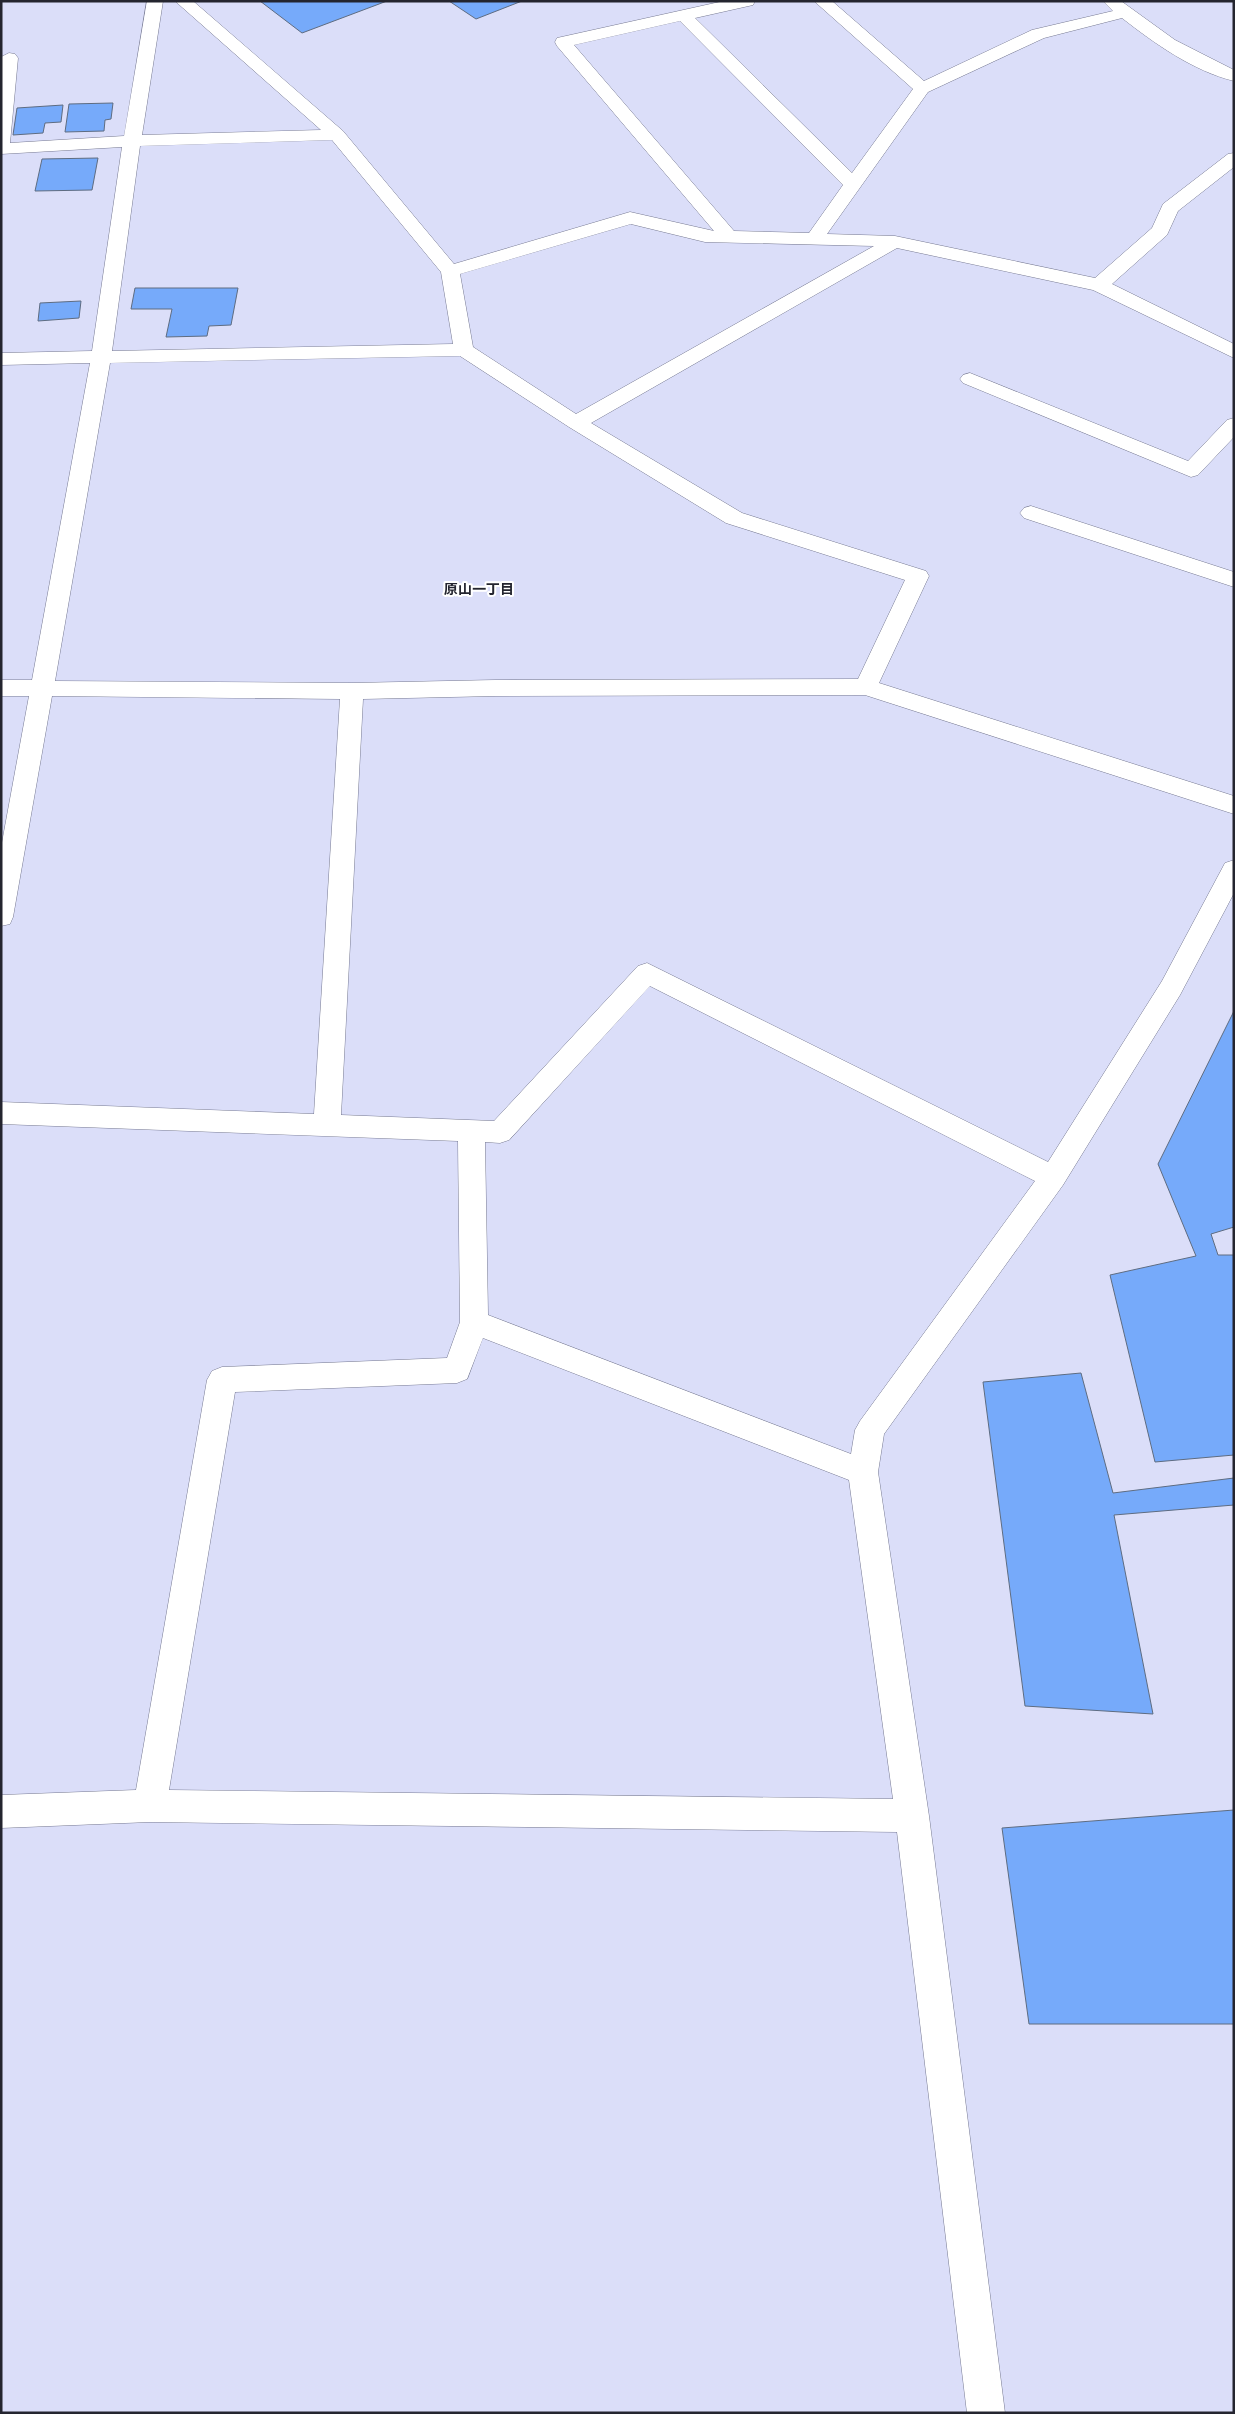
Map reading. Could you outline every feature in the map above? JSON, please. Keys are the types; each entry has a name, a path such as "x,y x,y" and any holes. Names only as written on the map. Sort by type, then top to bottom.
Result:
{"street":[{"path":"1,917 7,848 42,687 101,357 132,141 155,1"},
{"path":"183,1 337,135 450,271 464,350"},
{"path":"729,237 563,42 747,1"},
{"path":"822,1 922,88"},
{"path":"1111,1 1155,37 1208,66 1234,76"},
{"path":"814,239 922,88 1038,34 1124,13"},
{"path":"683,16 852,185"},
{"path":"1208,66 1234,56"},
{"path":"8,58 1,149 132,141 337,135"},
{"path":"1099,285 1160,231 1170,208 1234,158"},
{"path":"450,271 630,218 706,236 895,242 1099,285 1234,352"},
{"path":"576,422 895,242"},
{"path":"1,359 464,350 576,422 734,518 918,576 866,687"},
{"path":"970,379 1191,470 1234,424"},
{"path":"1031,513 1234,580"},
{"path":"1,688 352,691 495,688 866,687 1234,805"},
{"path":"327,1125 352,691"},
{"path":"986,2413 912,1816 863,1472 870,1430 1053,1177 1171,988 1234,869"},
{"path":"1,1113 500,1132 647,973 1053,1177"},
{"path":"150,1806 222,1380 457,1370 474,1322 471,1131"},
{"path":"474,1322 863,1472"},
{"path":"1,1812 150,1806 912,1816"}],"building":[{"path":"260,1 387,1 302,33"},
{"path":"449,1 522,1 476,19"},
{"path":"113,103 111,119 105,120 104,131 65,132 69,104"},
{"path":"63,105 61,122 45,123 43,133 13,135 17,108"},
{"path":"98,158 92,190 35,191 42,159"},
{"path":"135,288 238,288 231,325 209,326 207,336 166,337 172,309 131,309"},
{"path":"81,301 79,318 38,321 40,303"},
{"path":"1234,1011 1234,1227 1211,1234 1218,1255 1234,1255 1234,1455 1155,1462 1110,1275 1196,1256 1158,1164"},
{"path":"1081,1373 1113,1493 1234,1478 1234,1505 1114,1515 1153,1714 1025,1706 983,1382"},
{"path":"1234,1810 1234,2024 1029,2024 1002,1828"}],"district":[{"name":"原山一丁目","path":"479,589"}]}
